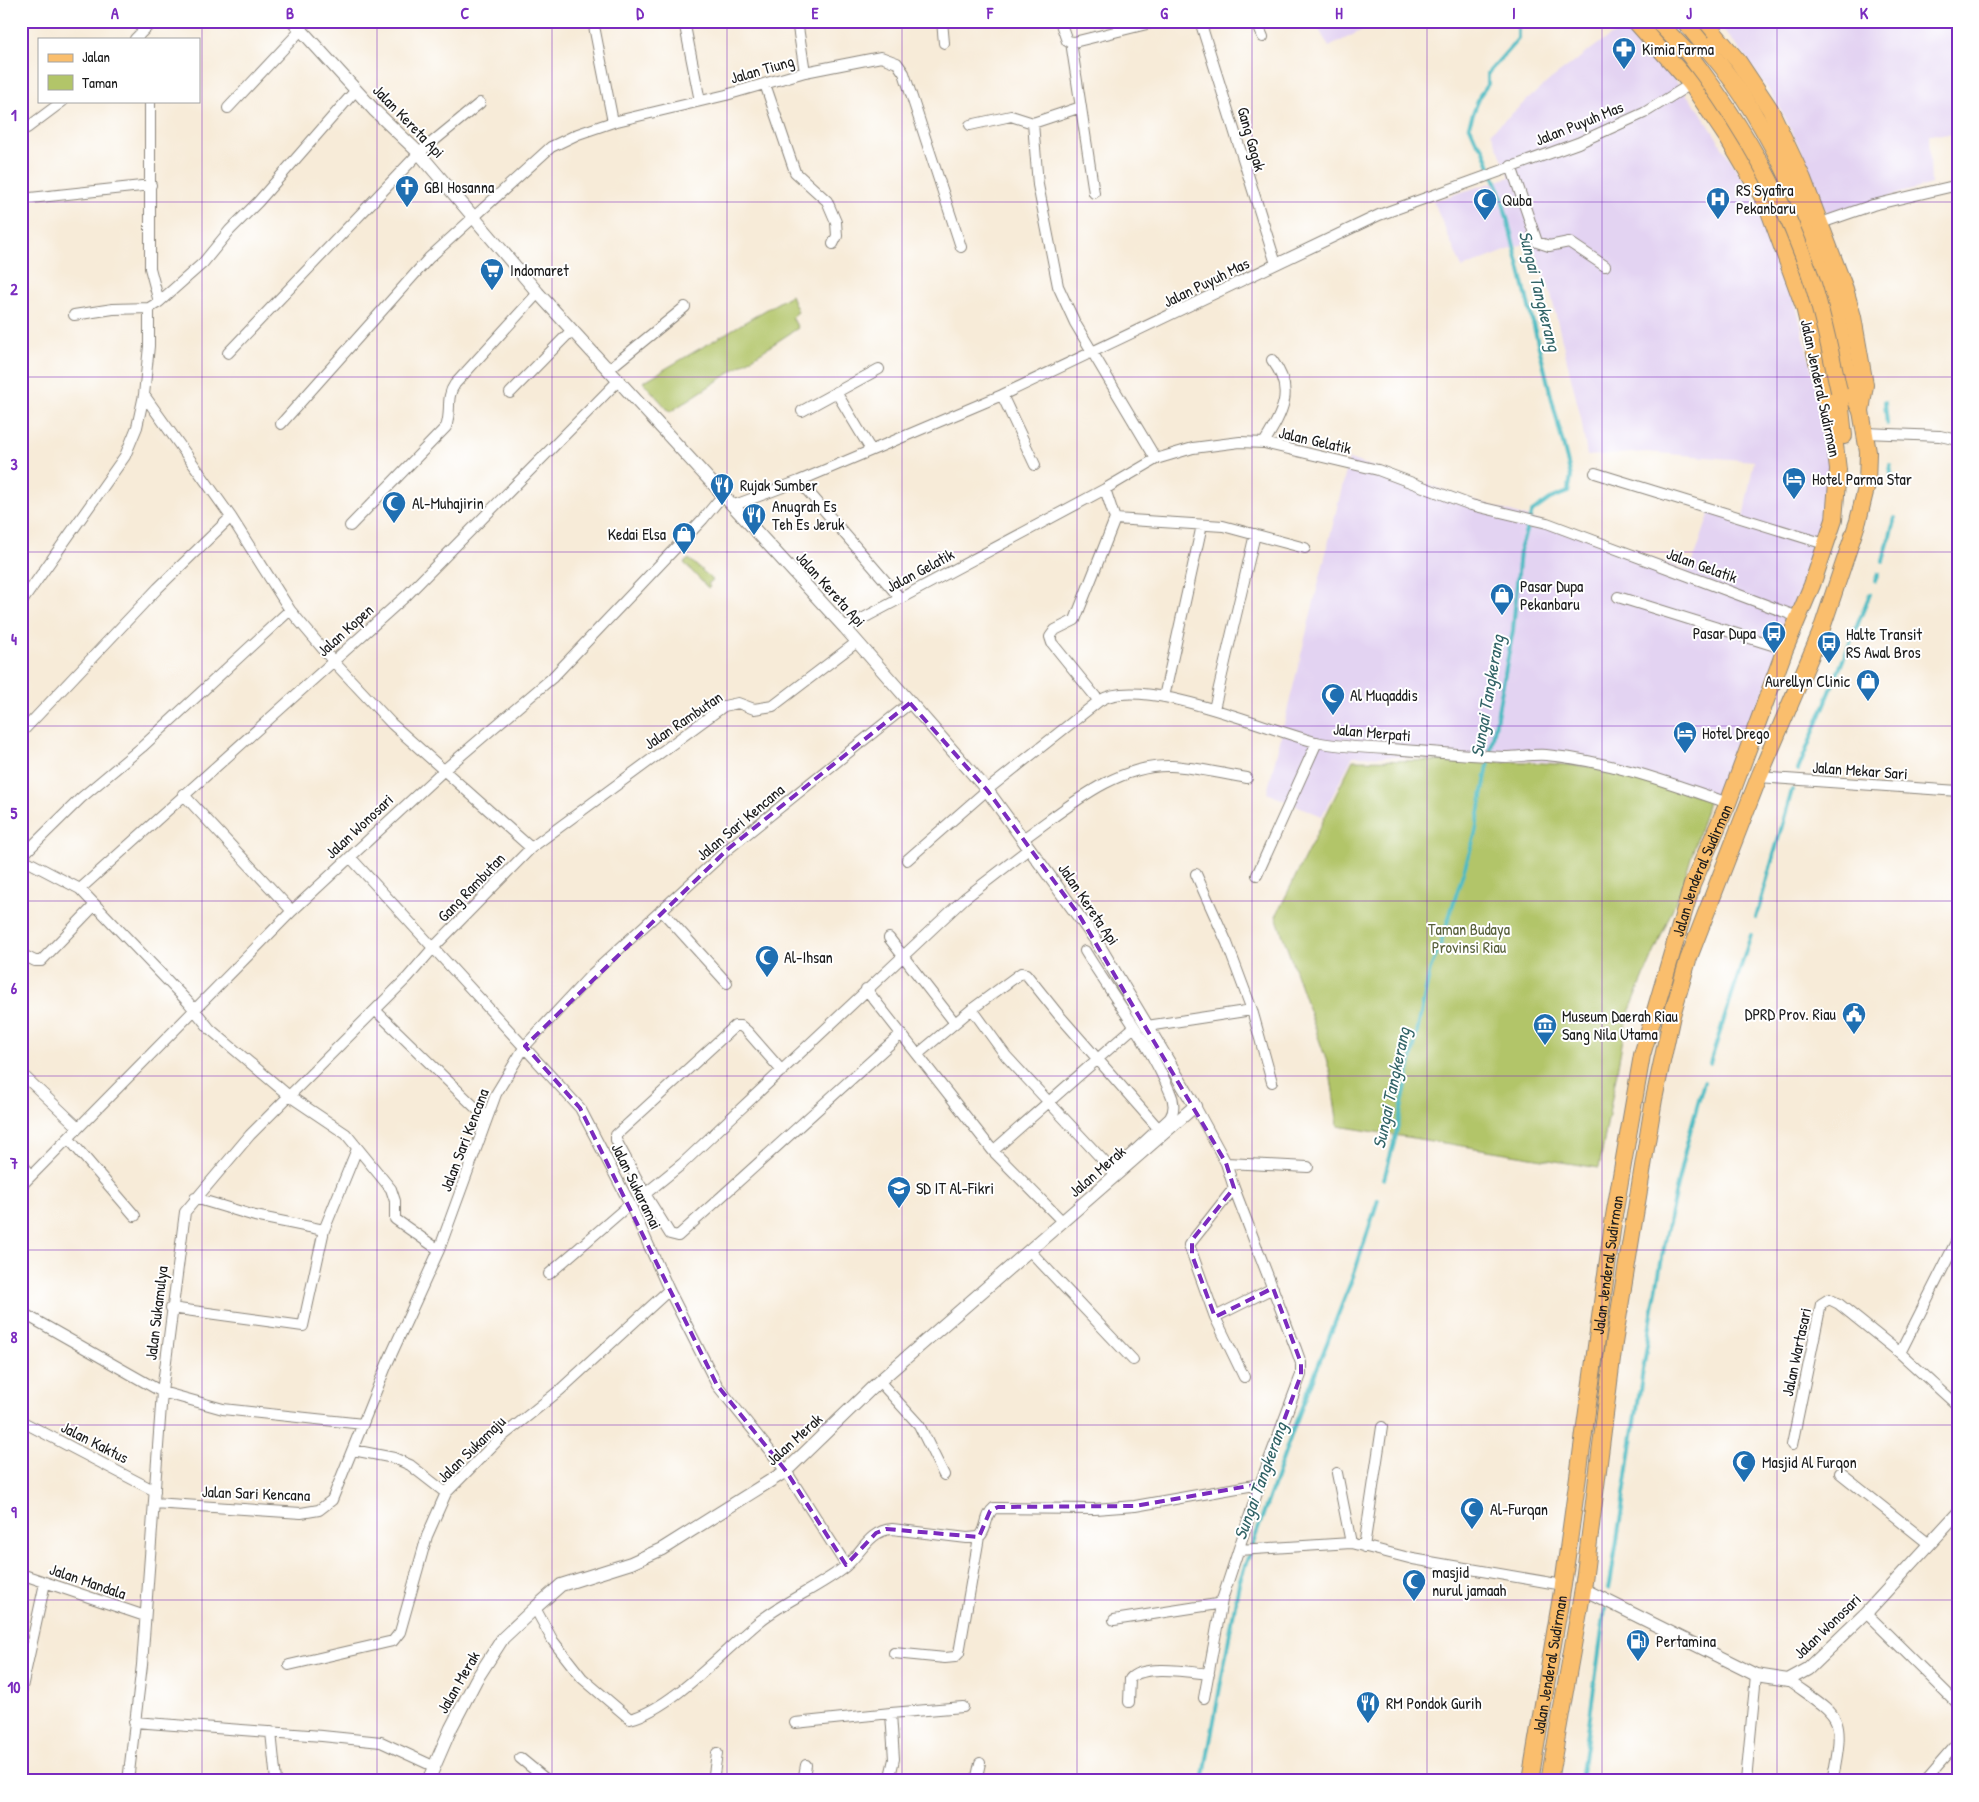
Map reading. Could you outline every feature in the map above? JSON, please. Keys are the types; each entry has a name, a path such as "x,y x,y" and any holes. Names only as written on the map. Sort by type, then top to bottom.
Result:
{"main road":[{"path":"1658,21 1687,52 1729,109 1780,202 1815,290 1845,389 1861,411"},
{"path":"1684,21 1710,51 1745,98 1779,160 1806,222 1831,291 1845,389 1844,436 1837,454"},
{"name":"Jalan Jenderal Sudirman","path":"1549,1781 1583,1589 1614,1343 1661,1059 1688,960 1759,778 1820,634 1858,521 1867,484 1868,452 1861,411 1865,390 1853,317 1820,223 1793,156 1770,109 1733,56 1704,21"},
{"name":"Jalan Jenderal Sudirman","path":"1530,1781 1563,1585 1611,1236 1642,1055 1692,885 1728,803 1785,649 1812,585 1834,520 1837,454 1818,360 1804,307 1766,203 1728,139 1691,84 1636,22"},
{"path":"1691,84 1691,70 1687,60 1688,54 1695,45 1706,42 1711,43 1719,51 1733,56"}],"street":[{"path":"140,37 153,21"},
{"path":"593,21 613,122"},
{"path":"684,21 700,101"},
{"path":"797,21 805,72"},
{"path":"942,21 944,43"},
{"path":"1060,21 1064,37 1071,42 1094,192"},
{"path":"1071,42 1159,21"},
{"name":"Gang Gagak","path":"1200,21 1276,264"},
{"path":"1256,21 1263,37"},
{"path":"228,108 297,26"},
{"name":"Jalan Kereta Api","path":"297,26 356,90 419,153 538,293 845,628 987,790 1095,939 1140,1027 1195,1106"},
{"name":"Jalan Tiung","path":"281,424 429,258 551,148 578,134 613,122 700,101 805,72 881,57 897,63 904,73 960,247"},
{"path":"765,84 795,172 827,201 838,226 838,236 833,244"},
{"name":"Jalan Puyuh Mas","path":"732,506 799,481 1002,396 1379,215 1506,167 1578,143 1644,113 1691,84"},
{"path":"74,315 113,309 149,308 159,302 203,263 230,230 258,202 356,90"},
{"path":"27,128 62,102"},
{"path":"150,102 150,268 159,302"},
{"path":"228,353 419,153 480,103"},
{"path":"970,125 1011,116 1033,123 1081,107"},
{"path":"1033,123 1038,185 1058,286 1074,323 1094,353 1156,459"},
{"path":"1506,167 1537,242 1551,246 1569,242 1605,266"},
{"path":"21,200 151,185"},
{"path":"1820,223 1872,205 1958,185"},
{"path":"350,526 446,426 451,390 538,293"},
{"path":"609,369 685,307"},
{"path":"21,603 125,456 137,427 144,395 149,346 149,308"},
{"path":"510,393 572,330"},
{"path":"1264,444 1281,412 1286,395 1284,379 1272,360"},
{"path":"802,411 879,369"},
{"name":"Jalan Kopen","path":"80,889 183,794 406,596 619,380"},
{"path":"836,392 871,450"},
{"path":"144,395 232,517 290,610 333,661 392,724 530,848"},
{"path":"1002,396 1035,465"},
{"path":"1865,433 1940,436 1958,440"},
{"name":"Jalan Gelatik","path":"845,628 1105,489 1156,459 1215,443 1240,442 1264,444 1378,470 1471,504 1546,523 1798,617"},
{"path":"1595,473 1825,544"},
{"path":"799,481 900,598"},
{"path":"1099,701 1052,644 1050,637 1055,630 1075,620 1115,519 1105,489"},
{"name":"Jalan Wonosari","path":"21,1186 292,911 444,770 552,678 704,519 723,495"},
{"path":"21,733 158,588 232,517"},
{"path":"1115,519 1223,526 1306,548"},
{"path":"1164,697 1202,525"},
{"path":"1214,709 1255,534"},
{"path":"1618,597 1785,649"},
{"path":"290,610 142,747 81,798 21,857 80,889 94,906 194,1009 210,1029 288,1095 346,1134 356,1149 391,1189 395,1201 395,1219 440,1250"},
{"name":"Jalan Rambutan","path":"530,848 724,706 738,703 754,709 773,706 857,642"},
{"name":"Jalan Merpati","path":"907,860 987,790 1099,701 1117,693 1164,697 1214,709 1317,742 1507,757 1546,755 1640,772 1728,803"},
{"name":"Jalan Sari Kencana","path":"154,1503 301,1513 319,1510 332,1500 387,1364 440,1250 496,1094 525,1046 591,976 728,849 910,703"},
{"path":"1257,875 1317,742"},
{"path":"645,1194 682,1164 902,955 965,898 1027,844 1102,785 1143,770 1171,766 1247,778"},
{"name":"Jalan Mekar Sari","path":"1759,778 1958,792"},
{"path":"183,794 292,911"},
{"name":"Gang Rambutan","path":"434,947 530,848"},
{"name":"Jalan Sukaramai","path":"350,856 580,1108 630,1204 669,1290 718,1385 786,1471 846,1565"},
{"path":"1196,874 1227,943 1252,1010 1272,1082"},
{"path":"21,954 35,962 41,961 94,906"},
{"path":"661,910 727,983"},
{"path":"889,938 955,1023"},
{"name":"Jalan Sukamulya","path":"128,1781 145,1616 162,1392 184,1212 288,1095 376,1010 434,947"},
{"path":"972,1009 1006,1056 1113,1171 1172,1114 1172,1098 1140,1027 1084,951"},
{"path":"918,1054 972,1009 1021,973 1026,974 1158,1128"},
{"path":"866,989 993,1151 1063,1222"},
{"path":"376,1010 487,1119"},
{"path":"993,1151 1097,1058 1140,1027 1252,1010"},
{"path":"782,1071 747,1031 741,1026 735,1026 616,1135 616,1140 645,1194 670,1234 678,1236 901,1034"},
{"path":"21,1072 78,1127"},
{"path":"1195,1106 1226,1163 1296,1349 1301,1371 1260,1484 1222,1600 1204,1698"},
{"name":"Jalan Merak","path":"428,1781 433,1766 480,1673 503,1638 561,1585 631,1563 662,1549 786,1471 879,1381 1195,1106"},
{"path":"69,1139 135,1216"},
{"path":"171,1308 303,1326 324,1230 356,1149"},
{"path":"21,1163 30,1175"},
{"path":"1226,1163 1308,1167"},
{"path":"1234,1188 1189,1245 1215,1317 1244,1377"},
{"path":"195,1198 255,1216 324,1230"},
{"path":"549,1274 630,1204"},
{"path":"1900,1353 1958,1238"},
{"path":"1030,1251 1133,1360"},
{"path":"1215,1317 1273,1288"},
{"name":"Jalan Sukamaju","path":"289,1665 393,1641 400,1632 427,1536 446,1493 499,1439 560,1390 669,1290"},
{"name":"Jalan Wartasari","path":"1792,1445 1822,1302 1829,1299 1900,1353 1958,1406"},
{"path":"21,1312 162,1392 223,1409 363,1424"},
{"path":"879,1381 919,1426 944,1474"},
{"name":"Jalan Kaktus","path":"21,1421 155,1490"},
{"path":"1364,1546 1382,1426"},
{"path":"353,1450 394,1458 410,1465 446,1493"},
{"path":"1337,1472 1351,1543"},
{"path":"1840,1473 1929,1544"},
{"path":"894,1653 945,1658 955,1657 959,1653 979,1537 983,1533 990,1511 998,1507 1096,1509 1135,1506 1260,1484"},
{"name":"Jalan Wonosari","path":"1583,1589 1756,1675 1788,1680 1808,1669 1866,1613 1929,1544 1955,1520"},
{"path":"535,1608 553,1641 582,1678 630,1719 640,1716 668,1699 761,1620 846,1565 876,1534 886,1529 966,1538 979,1537"},
{"path":"1239,1550 1266,1550 1351,1543 1413,1558 1563,1585"},
{"name":"Jalan Mandala","path":"21,1574 145,1616"},
{"path":"22,1687 45,1583"},
{"path":"1114,1620 1217,1604 1222,1600"},
{"path":"1866,1613 1958,1704"},
{"path":"1129,1702 1130,1679 1136,1674 1157,1670 1209,1674"},
{"path":"1746,1781 1756,1675"},
{"path":"1788,1680 1828,1708 1837,1720 1839,1738 1833,1777"},
{"path":"795,1723 962,1707"},
{"path":"889,1781 894,1759 891,1713"},
{"path":"134,1722 381,1742 433,1766"},
{"path":"270,1732 276,1781"},
{"path":"1924,1781 1958,1742"},
{"path":"713,1781 717,1753"},
{"path":"520,1758 548,1781"},
{"path":"976,1781 980,1763"},
{"path":"803,1781 806,1765"}],"highlighted area":[{"path":"910,703 987,790 1079,915 1226,1163 1234,1188 1192,1240 1192,1255 1215,1317 1273,1288 1301,1363 1301,1375 1260,1484 1135,1506 998,1507 990,1511 979,1537 886,1529 876,1533 846,1565 786,1471 717,1385 580,1108 525,1046 728,849"}],"shaded area":[{"path":"1314,21 1380,21 1329,47"},
{"path":"1716,21 1958,21 1958,135 1929,134 1931,184 1827,215 1798,144 1778,104 1745,56"},
{"path":"1630,25 1700,111 1759,206 1797,309 1826,429 1836,493 1823,536 1731,777 1714,800 1609,767 1529,760 1353,756 1322,816 1267,793 1349,459 1690,571 1711,509 1743,518 1754,461 1646,452 1587,456 1581,418 1549,287 1531,241 1462,268 1433,201 1510,177 1491,132 1551,79 1601,42"}],"green space":[{"path":"791,295 798,312 792,317 798,328 670,412 643,382"},
{"path":"689,559 713,580 708,584 710,586 708,588 684,563"},
{"name":"Taman Budaya Provinsi Riau","path":"1353,760 1529,762 1609,768 1709,799 1683,884 1627,1017 1599,1168 1338,1126 1330,1071 1276,916"}],"waterway":[{"name":"Sungai Tangkerang","path":"1384,1179 1395,1139 1430,970 1440,946 1475,835 1513,630 1520,550 1532,512 1550,499 1568,492 1571,477 1502,198 1483,148 1476,141 1469,125 1480,95 1488,84 1488,73 1518,39 1518,21"},
{"path":"1885,402 1887,424"},
{"path":"1890,465 1892,482"},
{"path":"1883,561 1895,518"},
{"path":"1875,581 1878,574"},
{"path":"1798,770 1870,594"},
{"path":"1756,918 1792,790"},
{"path":"1710,1063 1751,935"},
{"path":"1609,1589 1660,1270 1672,1207 1704,1082"},
{"name":"Sungai Tangkerang","path":"1203,1781 1239,1583 1294,1427 1354,1274 1378,1200"},
{"path":"1581,1781 1605,1609"}],"place":[{"name":"Kimia Farma","path":"1624,70"},
{"name":"GBI Hosanna","path":"407,208"},
{"name":"RS Syafira Pekanbaru","path":"1718,220"},
{"name":"Quba","path":"1485,221"},
{"name":"Indomaret","path":"492,291"},
{"name":"Hotel Parma Star","path":"1794,500"},
{"name":"Rujak Sumber","path":"722,506"},
{"name":"Al-Muhajirin","path":"394,524"},
{"name":"Anugrah Es Teh Es Jeruk","path":"754,536"},
{"name":"Kedai Elsa","path":"684,555"},
{"name":"Pasar Dupa Pekanbaru","path":"1502,616"},
{"name":"Pasar Dupa","path":"1774,654"},
{"name":"Halte Transit RS Awal Bros","path":"1829,664"},
{"name":"Aurellyn Clinic","path":"1868,702"},
{"name":"Al Muqaddis","path":"1333,716"},
{"name":"Hotel Drego","path":"1685,754"},
{"name":"Al-Ihsan","path":"767,978"},
{"name":"DPRD Prov. Riau","path":"1854,1035"},
{"name":"Museum Daerah Riau Sang Nila Utama","path":"1545,1046"},
{"name":"SD IT Al-Fikri","path":"899,1209"},
{"name":"Masjid Al Furqon","path":"1744,1483"},
{"name":"Al-Furqan","path":"1472,1530"},
{"name":"masjid nurul jamaah","path":"1414,1602"},
{"name":"Pertamina","path":"1638,1662"},
{"name":"RM Pondok Gurih","path":"1368,1724"}]}
